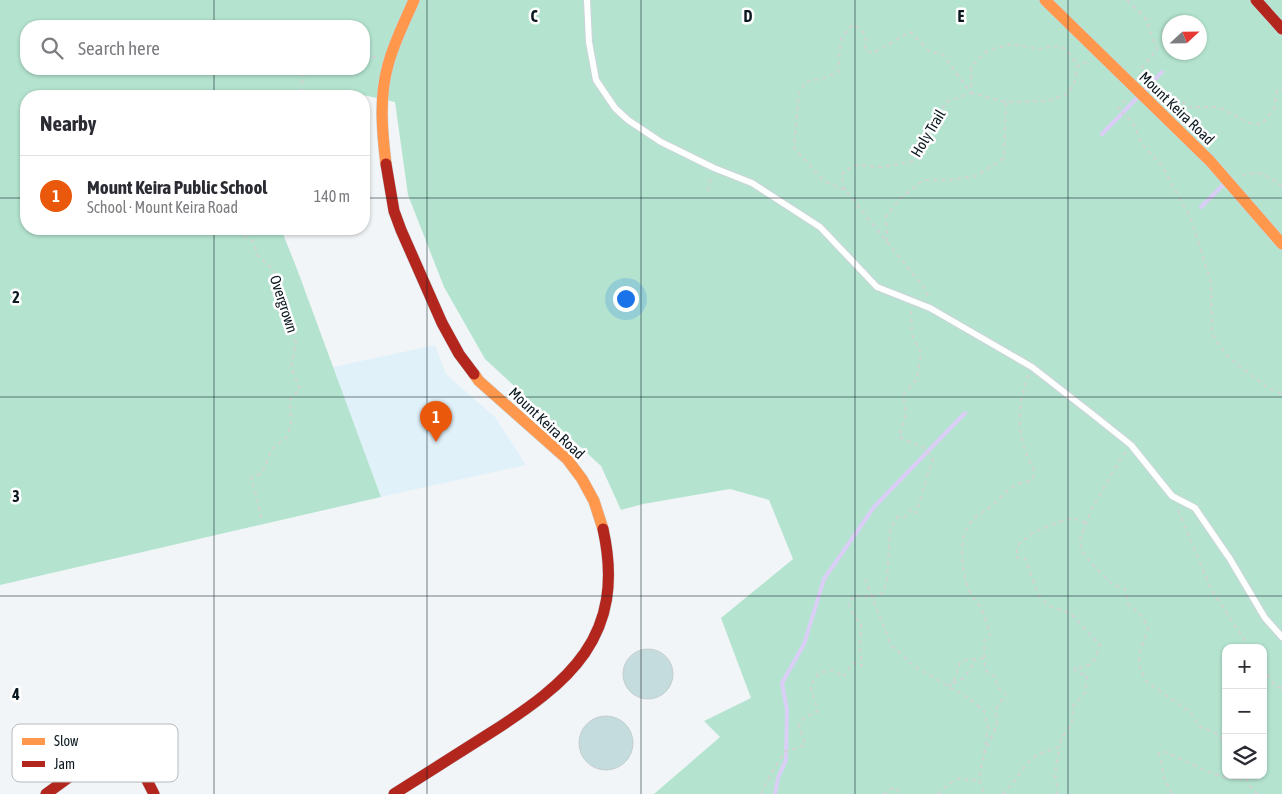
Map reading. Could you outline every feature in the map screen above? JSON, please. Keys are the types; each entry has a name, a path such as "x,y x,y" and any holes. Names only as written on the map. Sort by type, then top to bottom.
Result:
{"main road":[{"name":"Mount Keira Road","path":"394,794 528,709 563,679 591,644 605,606 610,565 600,514 587,487 566,458 468,369 440,315 394,212 384,142 384,85 391,56 414,0"},
{"name":"Mount Keira Road","path":"1045,0 1227,180 1282,244"},
{"path":"1256,0 1282,29"},
{"path":"46,794 62,782"},
{"path":"148,782 154,794"}],"lane":[{"path":"587,0 589,42 596,80 615,108 628,120 661,142 714,168 752,183 820,227 877,286 930,308 1032,367 1131,445 1172,496 1195,508 1230,559 1265,618 1282,637"}],"path":[{"path":"1127,0 1146,19 1158,50 1143,66 1142,95"},
{"path":"930,308 926,290 845,190 824,181 794,148 799,93 805,82 824,78 838,72 841,39 853,24 866,35 864,50 873,53 910,32 929,52 943,55 971,93 1006,102 1047,101 1069,93 1078,66 1102,55"},
{"path":"971,93 971,66 987,51 1011,44 1038,50 1059,46 1066,49 1078,66"},
{"path":"301,90 303,75"},
{"path":"1282,88 1278,91 1274,109 1262,124 1249,123 1218,107 1189,107 1174,96 1142,95 1118,109 1133,122 1142,144 1162,166 1191,219 1211,282 1212,334 1228,357 1268,388 1282,394"},
{"name":"Holy Trail","path":"845,190 841,175 854,165 882,167 914,161 946,102 971,93"},
{"path":"887,243 886,216 900,199 923,180 948,180 976,176 1004,158 1006,102"},
{"path":"708,191 714,168"},
{"path":"1227,180 1249,173 1262,173 1268,175 1282,187"},
{"name":"Overgrown","path":"242,235 254,242 258,256 274,270 290,316 296,344 290,367 300,388 290,399 291,425 286,438 272,449 262,473 251,478 261,518"},
{"path":"761,794 785,752 805,745 798,725 804,718 818,711 810,686 819,673 833,670 843,677 853,664 862,666 860,648 861,624 853,614 849,604 853,596 872,597 882,594 887,580 890,530 897,517 905,517 911,509 916,513 934,458 924,448 899,437 906,413 903,395 917,379 921,352 912,335 910,300"},
{"path":"984,754 997,725 996,709 1006,694 997,687 996,677 985,670 984,641 990,635 983,612 970,591 963,574 963,543 967,527 974,517 986,510 1014,484 1032,481 1034,470 1026,457 1018,414 1024,387 1032,367"},
{"path":"1131,445 1119,461 1091,510 1080,539 1081,550 1112,584 1125,589 1128,604 1143,617 1148,629 1139,653 1139,665 1146,681 1191,713 1200,727 1216,733 1222,739"},
{"path":"1172,496 1211,589 1247,644"},
{"path":"1056,794 1058,792 1055,775 1059,747 1062,737 1072,724 1073,706 1085,693 1087,675 1079,673 1074,669 1079,666 1087,666 1095,660 1100,645 1070,614 1051,607 1038,595 1026,559 1016,556 1018,545 1032,533 1073,518 1086,523"},
{"path":"865,579 891,646 914,666 970,699 984,711 988,727 979,778 984,794"},
{"path":"953,683 960,662 967,659 976,660 984,658"},
{"path":"948,686 964,678 976,660"},
{"path":"1267,674 1273,683 1282,689"},
{"path":"1002,794 1010,788 1022,769 1035,756 1059,747"},
{"path":"1172,794 1164,778 1159,753 1165,752 1222,776"},
{"path":"938,794 950,783 960,778 972,781 979,778"},
{"path":"1247,779 1251,788 1258,794"},
{"path":"883,794 894,788 902,794"}],"shaded area":[{"path":"435,345 446,374 496,418 526,465 381,497 333,367"}],"green space":[{"path":"0,0 1282,0 1282,794 654,794 720,737 704,721 751,698 721,618 793,559 769,500 730,489 643,504 621,510 601,466 485,359 444,287 408,195 395,102 370,97 370,90 20,90 20,235 283,235 381,497 0,585"}],"building":[{"path":"648,649 662,653 669,660 673,674 669,688 662,695 648,699 634,695 627,688 623,674 627,660 634,653"},
{"path":"601,716 611,716 621,720 629,728 633,743 629,758 621,766 611,770 601,770 591,766 583,758 579,748 579,738 583,728 591,720"}],"waterway":[{"path":"1145,90 1162,72"},
{"path":"1102,134 1138,97"},
{"path":"1201,207 1225,183"},
{"path":"775,794 778,778 786,760 787,710 782,683 804,644 824,579 874,507 965,413"}],"traffic: slow":[{"path":"386,164 382,114 385,77 393,48 414,0"},
{"path":"1045,0 1210,161 1282,244"},
{"path":"474,374 479,381 567,459 582,479 594,501 603,529"}],"traffic: jam":[{"path":"1256,0 1282,29"},
{"path":"386,164 394,211 401,230 442,323 459,354 474,374"},
{"path":"394,794 517,716 566,675 585,653 598,628 607,599 608,567 603,529"},
{"path":"46,794 62,782"},
{"path":"148,782 154,794"}],"place":[{"name":"Mount Keira Public School","path":"436,442"}]}
